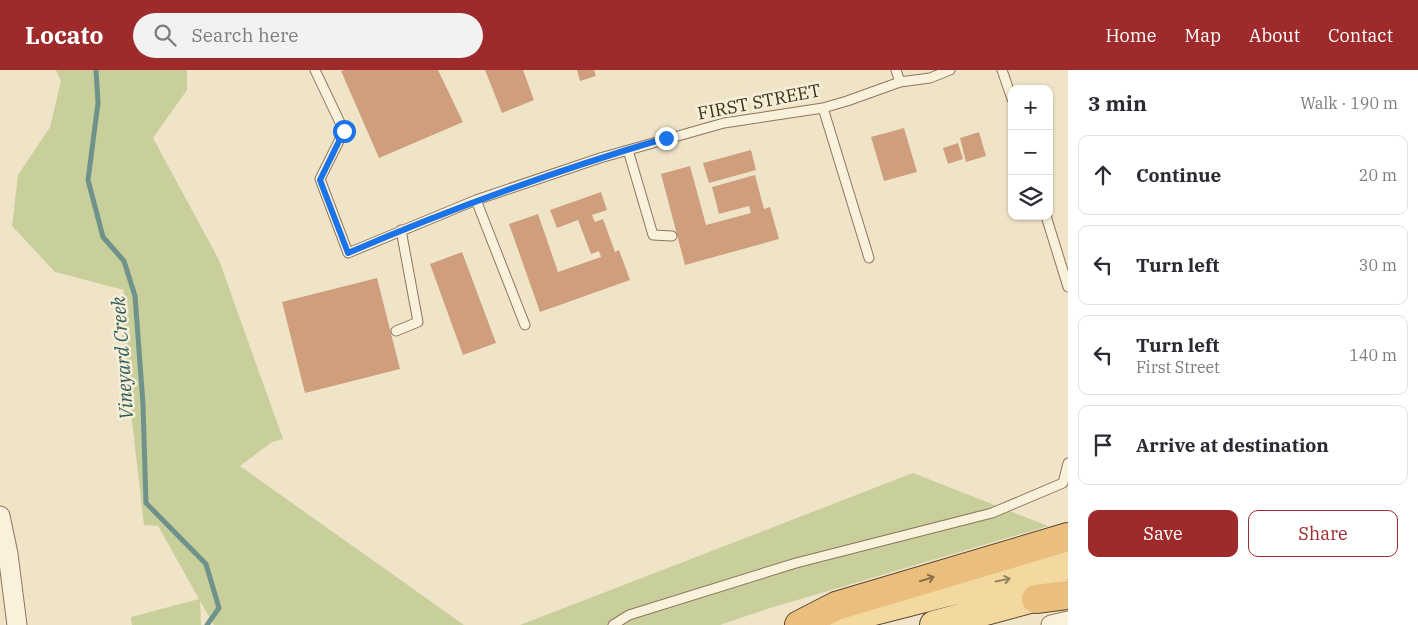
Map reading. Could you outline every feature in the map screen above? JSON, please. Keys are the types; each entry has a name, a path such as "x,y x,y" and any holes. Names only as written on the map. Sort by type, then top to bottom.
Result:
{"highway":[{"path":"800,625 836,606 1068,537"},
{"path":"1036,599 1068,595"}],"main road":[{"path":"819,625 956,590 1068,565"},
{"path":"934,625 1036,599 1068,588"}],"street":[{"path":"0,516 8,554 17,625"},
{"path":"1051,625 1068,621"}],"lane":[{"name":"FIRST STREET","path":"315,70 344,131 320,180 348,253 476,200 541,177 628,150 724,122 823,108 900,82 930,78 950,70"},
{"path":"896,70 900,82"},
{"path":"1002,70 1008,87"},
{"path":"823,108 869,258"},
{"path":"628,150 653,235 672,236"},
{"path":"476,200 524,325"},
{"path":"1047,220 1068,287"},
{"path":"396,331 418,322 401,230"},
{"path":"613,625 629,615 796,563 992,513 1063,483 1068,463"}],"green space":[{"path":"56,70 187,70 187,90 153,138 219,260 283,439 272,442 240,466 464,625 214,625 200,601 201,625 132,625 131,617 199,599 158,526 144,525 121,327 124,290 55,272 12,226 18,175 50,127 61,81"},
{"path":"913,473 1048,526 767,609 720,625 520,625"}],"building":[{"path":"438,70 463,122 379,158 341,71"},
{"path":"485,70 523,70 534,100 502,113"},
{"path":"577,70 594,70 596,76 580,81"},
{"path":"904,128 917,172 884,181 871,137"},
{"path":"979,132 986,156 966,162 960,138"},
{"path":"958,143 963,159 948,164 943,148"},
{"path":"751,150 756,170 709,183 703,163"},
{"path":"690,166 706,225 751,213 749,206 719,214 712,187 755,175 764,209 770,207 779,239 685,265 661,174"},
{"path":"601,192 607,210 592,215 595,222 603,219 615,252 619,250 630,280 540,312 509,224 538,214 558,272 601,257 599,251 591,254 578,220 557,228 550,210"},
{"path":"462,252 496,343 463,355 430,264"},
{"path":"377,278 400,369 305,393 282,302"}],"waterway":[{"name":"Vineyard Creek","path":"96,70 98,103 88,180 103,237 124,261 135,296 143,404 146,503 206,564 219,608 207,625"}],"route":[{"path":"344,131 320,180 348,253 476,200 541,177 666,138"}]}
